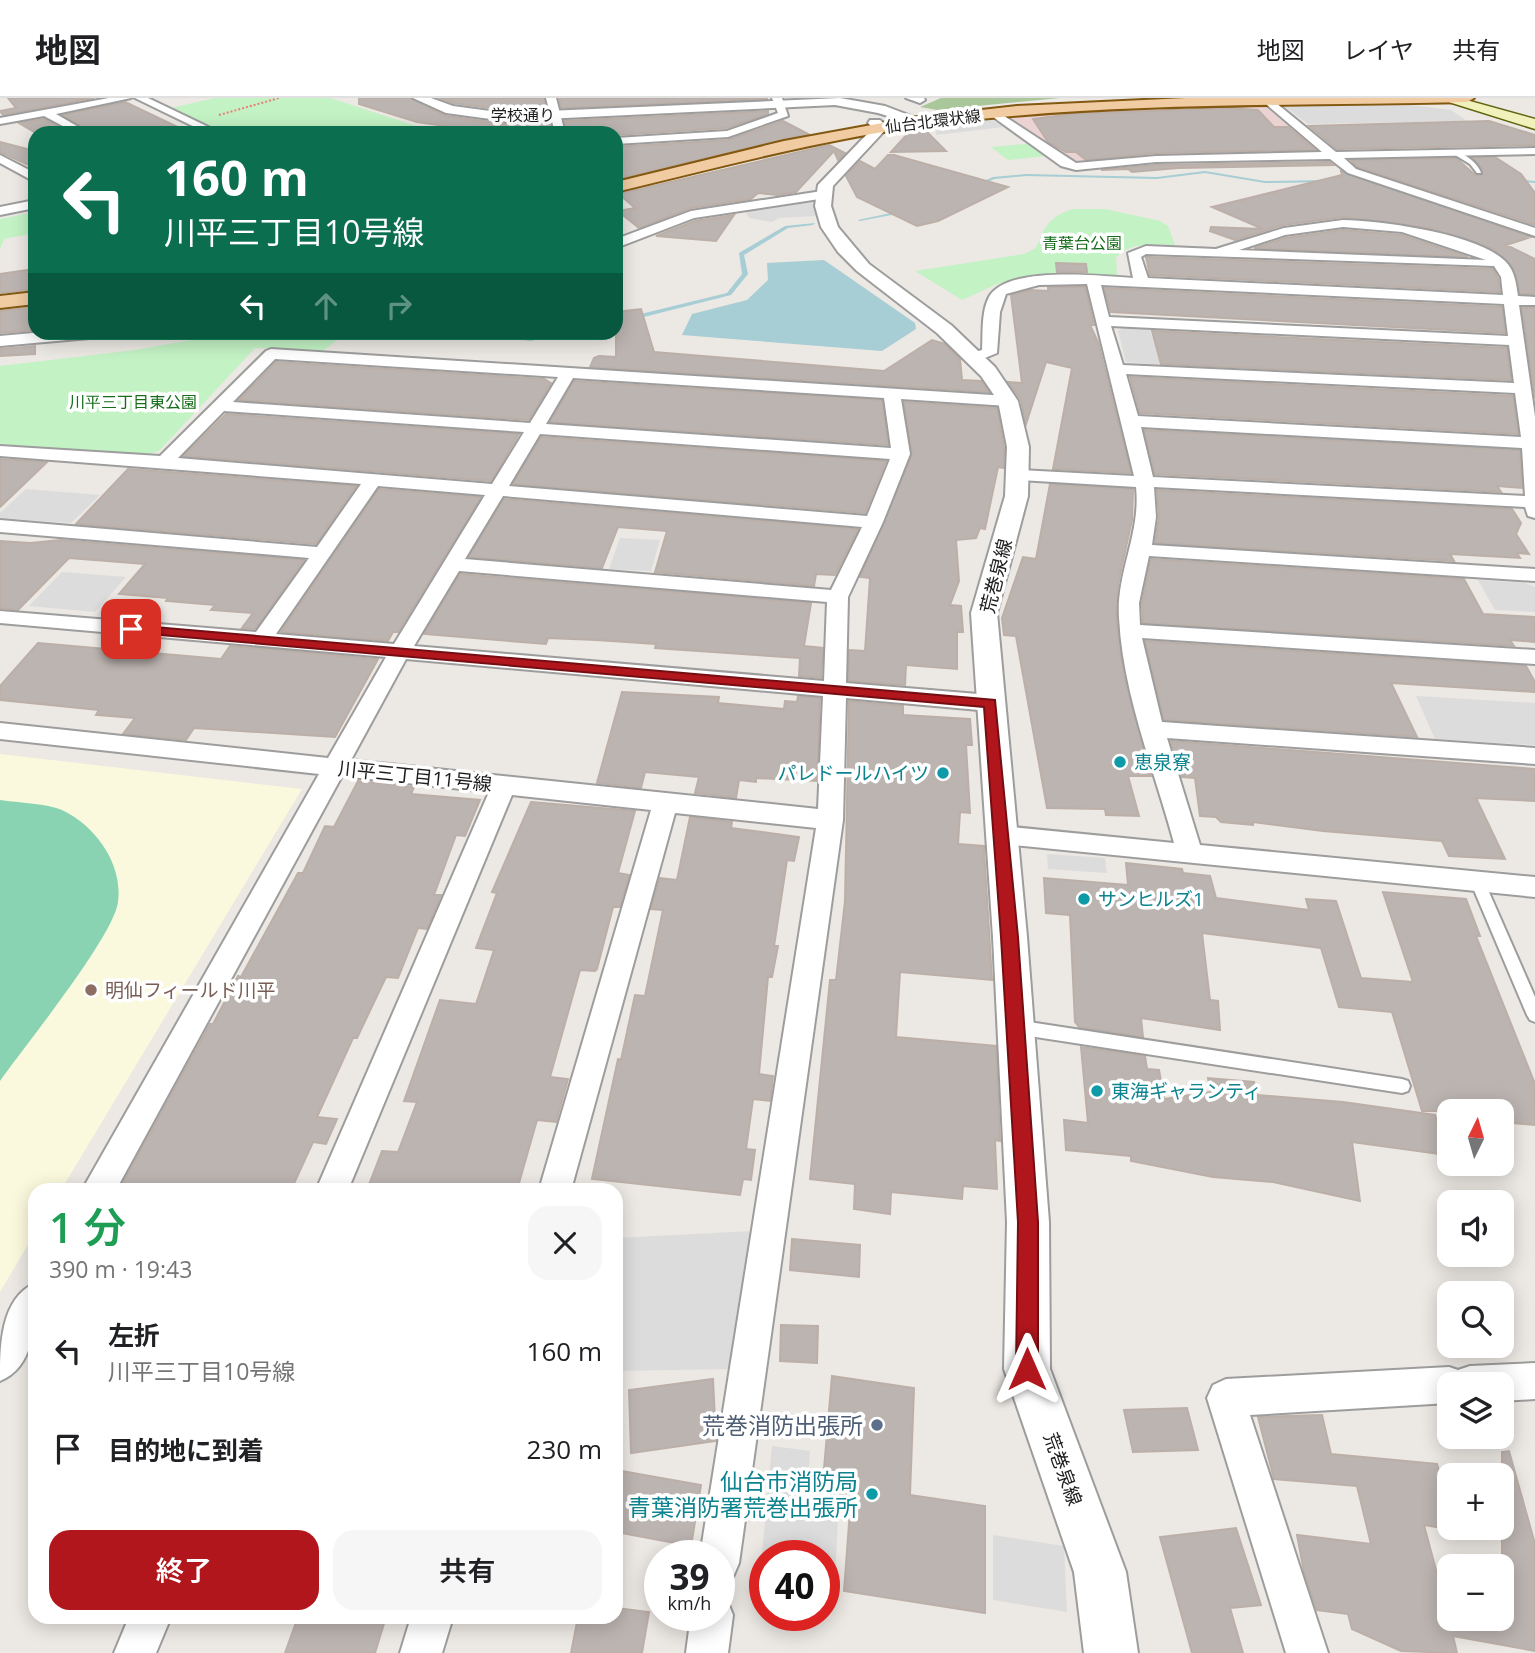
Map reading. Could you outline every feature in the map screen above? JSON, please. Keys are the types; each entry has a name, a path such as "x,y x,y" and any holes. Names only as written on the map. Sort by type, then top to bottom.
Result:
{"main road":[{"path":"1444,98 1535,124"},
{"name":"仙台北環状線","path":"623,178 767,144 878,125 1070,103 1467,98"},
{"path":"1467,98 1535,117"},
{"name":"仙台北環状線","path":"915,120 1128,105 1265,99"},
{"name":"仙台北環状線","path":"623,185 878,125"},
{"path":"0,294 28,291"},
{"path":"0,302 28,299"}],"street":[{"path":"0,121 126,98"},
{"path":"140,98 201,126"},
{"name":"学校通り","path":"419,98 476,115 556,115 778,100 835,101 915,120"},
{"path":"551,98 558,126"},
{"path":"915,120 911,108 919,99"},
{"path":"1265,99 1352,171 1535,232"},
{"path":"623,141 728,134 784,114 778,100"},
{"path":"46,113 71,126"},
{"path":"994,114 1065,164 1076,167 1156,159 1535,151"},
{"path":"623,241 691,215 822,195 833,177 878,125"},
{"path":"0,159 28,174"},
{"name":"荒巻泉線","path":"822,195 827,219 851,257 944,328 974,357 1007,401 1021,456 1017,502 995,563 984,613 1028,1222 1027,1369 1100,1572 1111,1653"},
{"path":"0,211 28,205"},
{"path":"1020,475 1534,507 1530,443 1517,341 1508,277 1502,264 1483,253 1420,231 1361,224 1306,225 1220,252"},
{"path":"1142,283 1135,264 1135,253 1220,252 1502,264"},
{"path":"1093,280 1130,421 1147,506 1130,602 1138,670 1191,855"},
{"path":"974,357 989,353 996,296 1005,287 1027,282 1093,280 1535,301"},
{"path":"1102,321 1517,341"},
{"path":"0,341 28,339"},
{"path":"164,461 222,406 271,354 892,396 1007,401"},
{"path":"1115,369 1522,388"},
{"path":"102,1183 337,768 399,653 568,373"},
{"path":"722,1540 830,820 838,597 874,522 901,454 892,396"},
{"path":"222,406 901,454"},
{"path":"1130,421 1530,443"},
{"path":"0,451 164,461 874,522"},
{"path":"261,641 373,480"},
{"path":"0,526 322,553"},
{"path":"1139,550 1535,575"},
{"path":"452,564 838,597"},
{"path":"0,617 990,703"},
{"path":"1132,631 1535,657"},
{"path":"1154,729 1535,756"},
{"name":"川平三丁目11号線","path":"0,731 830,820"},
{"path":"335,1183 504,785"},
{"path":"557,1183 666,802"},
{"path":"1002,836 1535,887"},
{"path":"0,1363 28,1313"},
{"path":"1514,1382 1535,1381"},
{"path":"1307,1653 1226,1398 1437,1386"},
{"path":"135,1653 147,1624"},
{"path":"421,1653 430,1624"},
{"path":"706,1653 709,1631"}],"lane":[{"path":"1454,152 1472,163 1479,172"},
{"path":"1478,883 1535,1015"},
{"path":"1016,1027 1402,1086"}],"path":[{"path":"191,121 279,98"}],"shaded area":[{"path":"1403,104 1451,110 1467,121 1308,124 1285,107"},
{"path":"1267,106 1321,150 1315,153 1080,164 1069,162 1004,117 1118,110"},
{"path":"991,119 1003,127 936,135 937,125"},
{"path":"801,200 817,201 817,216 779,218 772,222 749,218 745,210 776,208 774,204"},
{"path":"1124,327 1149,328 1162,365 1126,362 1118,331"},
{"path":"26,489 100,495 71,523 0,518 0,513"},
{"path":"620,538 660,540 651,571 609,569"},
{"path":"62,572 126,577 95,612 29,606"},
{"path":"1478,580 1525,583 1535,587 1535,612 1495,610"},
{"path":"1416,696 1535,703 1535,745 1435,739"},
{"name":"明仙フィールド川平","path":"0,754 302,789 65,1183 28,1183 28,1245 0,1292"},
{"path":"1047,854 1105,858 1107,873 1048,869"},
{"path":"754,1231 732,1369 623,1371 623,1238"},
{"path":"772,1446 810,1451 807,1496 839,1500 837,1540 763,1540"},
{"path":"993,1535 1064,1546 1067,1612 993,1600"}],"green space":[{"path":"215,98 330,98 416,126 208,126 171,108"},
{"path":"941,98 1060,98 937,110 920,107"},
{"path":"1025,144 1034,146 1047,156 1008,160 991,147"},
{"name":"青葉台公園","path":"1072,209 1105,209 1160,221 1168,226 1175,245 1143,245 1128,249 1116,258 1117,278 1024,277 997,284 962,300 915,271 1024,254 1036,248 1052,219"},
{"path":"28,213 28,234 4,239 0,249 0,219"},
{"name":"川平三丁目東公園","path":"191,340 337,340 323,351 255,348 159,451 144,456 0,444 0,366 135,350"},
{"path":"0,800 50,806 64,811 87,827 112,861 118,902 113,918 85,965 0,1081"}],"water":[{"path":"824,260 915,323 916,329 882,351 682,335 692,314 747,300 768,280 767,263"}],"building":[{"path":"8,98 94,98 3,115 0,111 16,108"},
{"path":"359,98 411,98 446,116 505,124 549,121 550,126 445,126 417,122 359,104"},
{"path":"439,98 544,98 546,109 505,110 454,103"},
{"path":"559,98 767,98 767,99 561,108"},
{"path":"125,102 175,126 80,126 63,115"},
{"path":"1227,108 1258,110 1274,127 1288,127 1315,150 1156,153 1086,160 1076,152 1066,152 1048,142 1033,119 1072,114"},
{"path":"768,111 768,114 726,128 623,135 623,126 566,126 565,121"},
{"path":"44,119 57,126 28,126 28,128 19,123"},
{"path":"783,121 808,134 623,177 623,147 728,140"},
{"path":"1489,121 1535,135 1535,145 1337,149 1309,126"},
{"path":"924,129 946,151 891,152 911,130"},
{"path":"0,142 28,149 28,165 0,152"},
{"path":"829,145 845,153 838,160 834,151 796,192 778,195 758,193 751,199 691,208 639,228 623,215 623,210 635,208 623,198 623,193"},
{"path":"888,155 1008,187 938,221 917,226 857,197 846,176 860,161 875,169"},
{"path":"1495,157 1521,174 1535,193 1535,225 1357,167 1351,160 1456,158 1475,175 1481,176 1482,168 1473,158"},
{"path":"1329,162 1333,165 1178,168 1132,172 1128,169 1101,170 1156,165"},
{"path":"1341,171 1531,237 1506,245 1535,259 1535,294 1520,294 1513,267 1493,249 1428,228 1343,217 1283,225 1235,240 1210,231 1211,227 1263,229 1212,207 1342,175"},
{"path":"734,215 716,241 656,236 695,221"},
{"path":"1343,230 1401,235 1468,257 1254,248 1286,238"},
{"path":"1146,257 1493,269 1498,278 1500,292 1150,275"},
{"path":"1056,263 1086,264 1087,272 1057,272"},
{"path":"28,270 28,290 0,293 0,274"},
{"path":"1048,287 1085,287 1094,325 1090,325 1098,342 1131,473 1053,469 1072,368 1046,362 1026,424 1021,400 1008,382 1022,383 1011,295 1030,290 1048,291"},
{"path":"1104,288 1502,307 1505,333 1111,312"},
{"path":"28,308 28,331 0,333 0,311"},
{"path":"1522,308 1535,308 1535,398"},
{"path":"641,309 654,352 884,371 932,340 945,344 960,359 962,380 981,381 989,392 590,367 594,358 599,356 616,357 616,340 623,340 623,311"},
{"path":"1152,331 1507,348 1511,380 1161,364"},
{"path":"35,346 35,354 0,356 0,349"},
{"path":"276,362 544,379 551,383 529,420 239,400"},
{"path":"1130,377 1513,396 1518,434 1140,413"},
{"path":"574,381 882,400 888,445 550,422"},
{"path":"904,402 997,408 1004,447 1004,468 998,467 985,529 980,528 976,538 956,540 959,581 950,605 961,606 963,632 957,632 957,669 906,665 905,685 849,681 849,650 865,651 870,578 860,577 912,455"},
{"path":"226,414 519,434 491,481 184,456"},
{"path":"1144,430 1520,450 1522,488 1497,486 1501,492 1155,474"},
{"path":"541,437 886,461 865,513 513,484"},
{"path":"0,459 47,462 0,507"},
{"path":"128,469 356,486 316,544 76,524"},
{"path":"1050,484 1133,489 1132,520 1118,584 1116,618 1124,676 1151,776 1128,776 1139,816 1106,815 1105,809 1047,808 1016,636 1004,635 1002,618 1023,557 1036,559"},
{"path":"379,489 481,497 398,632 393,632 388,641 281,632"},
{"path":"1157,490 1512,509 1521,523 1516,534 1529,554 1517,553 1520,558 1450,554 1454,561 1155,543 1159,517"},
{"path":"504,499 858,529 835,575 816,574 814,586 655,572 667,531 618,527 602,568 469,557"},
{"path":"61,540 304,560 255,629 242,628 253,613 211,610 215,605 119,594 145,564 69,558 18,610 0,608 0,541 30,543"},
{"path":"1151,559 1464,579 1483,614 1535,617 1535,642 1510,640 1514,646 1143,623 1142,603"},
{"path":"460,574 811,603 804,646 823,648 821,678 799,676 800,658 655,648 656,644 596,640 548,638 546,644 424,634"},
{"path":"1145,641 1526,666 1535,682 1535,692 1391,683 1417,737 1164,720"},
{"path":"38,643 221,659 230,646 378,659 335,737 194,728 186,740 123,734 135,718 96,715 99,710 0,700 0,686"},
{"path":"622,692 719,697 718,703 784,709 785,701 797,702 798,696 820,698 817,781 756,778 756,782 739,780 736,798 695,793 699,777 645,772 641,788 597,783"},
{"path":"849,701 903,706 903,715 970,719 972,745 966,745 970,813 960,812 958,844 984,846 992,980 900,972 896,1037 996,1046 1000,1141 995,1140 997,1189 963,1186 962,1199 891,1192 890,1214 854,1209 855,1184 810,1179 830,980 836,980 845,901"},
{"path":"1171,741 1535,769 1535,801 1476,798 1505,859 1449,856 1442,841 1253,822 1253,825 1221,822 1216,817 1200,816 1195,778 1182,777"},
{"path":"358,781 414,787 411,794 480,800 465,836 456,835 434,895 441,895 427,929 418,928 398,978 386,977 357,1038 353,1038 317,1117 337,1119 326,1144 313,1142 294,1183 123,1183 210,1024 213,1024 238,976 241,977 298,873 303,873 325,826 334,827"},
{"path":"531,802 635,811 618,873 629,875 620,907 613,907 597,969 580,970 550,1077 568,1079 556,1122 537,1120 519,1183 370,1183 382,1151 398,1152 417,1102 404,1101 440,1000 476,1004 494,950 476,948 497,893 492,892"},
{"path":"690,817 732,822 731,828 799,837 794,861 787,860 774,946 778,946 772,977 768,977 759,1074 773,1076 770,1101 753,1099 746,1149 755,1150 751,1180 743,1179 740,1195 592,1179 635,995 645,996 663,910 651,909 660,878 677,880"},
{"path":"1126,863 1182,869 1183,873 1210,876 1216,898 1309,910 1306,899 1336,901 1361,978 1413,982 1383,892 1466,899 1480,936 1476,936 1535,1084 1535,1125 1514,1123 1514,1099 1437,1099 1437,1111 1422,1111 1392,1012 1339,1007 1321,948 1202,933 1210,1000 1218,1001 1220,1030 1141,1018 1143,1037 1079,1027 1075,1022 1070,915 1046,913 1044,878 1128,885"},
{"path":"1081,1047 1145,1056 1147,1069 1159,1070 1164,1099 1211,1092 1208,1078 1254,1082 1257,1095 1343,1102 1435,1115 1437,1154 1352,1142 1360,1201 1273,1182 1213,1177 1131,1161 1131,1156 1066,1150 1064,1120 1088,1123"},
{"path":"792,1239 860,1245 859,1277 790,1270"},
{"path":"781,1325 818,1326 817,1363 780,1361"},
{"name":"仙台市消防局 青葉消防署荒巻出張所","path":"832,1376 914,1388 910,1495 985,1506 985,1613 844,1591 851,1497 822,1492"},
{"path":"713,1379 716,1441 631,1453 629,1390"},
{"path":"1187,1408 1198,1450 1133,1452 1124,1410"},
{"path":"1322,1415 1331,1454 1437,1464 1437,1527 1424,1525 1437,1574 1437,1631 1514,1631 1514,1554 1502,1554 1502,1540 1514,1540 1514,1469 1535,1544 1535,1651 1453,1636 1457,1653 1401,1651 1352,1629 1348,1614 1317,1610 1304,1572 1297,1535 1371,1544 1357,1486 1274,1479 1258,1417"},
{"path":"1509,1451 1512,1463 1502,1463 1502,1452"},
{"path":"623,1471 701,1485 692,1540 659,1540 623,1533"},
{"path":"1236,1528 1261,1605 1230,1608 1243,1653 1192,1653 1160,1537"},
{"path":"623,1609 644,1611 646,1631 642,1653 571,1653 577,1624 623,1624"},
{"path":"295,1624 384,1624 375,1653 285,1653"}],"waterway":[{"path":"975,186 993,178 1026,175 1157,178 1205,172 1265,182 1328,181"},
{"path":"1513,180 1535,182"},
{"path":"860,220 905,211"},
{"path":"623,320 729,294 745,274 741,254 787,227 813,224"}],"place":[{"name":"恵泉寮","path":"1120,762"},
{"name":"パレドールハイツ","path":"943,773"},
{"name":"サンヒルズ1","path":"1084,899"},
{"name":"明仙フィールド川平","path":"91,990"},
{"name":"東海ギャランティ","path":"1097,1091"},
{"name":"荒巻消防出張所","path":"877,1425"},
{"name":"仙台市消防局 青葉消防署荒巻出張所","path":"872,1494"}],"route":[{"path":"131,629 990,703 1010,937 1028,1222 1027,1369"}]}
